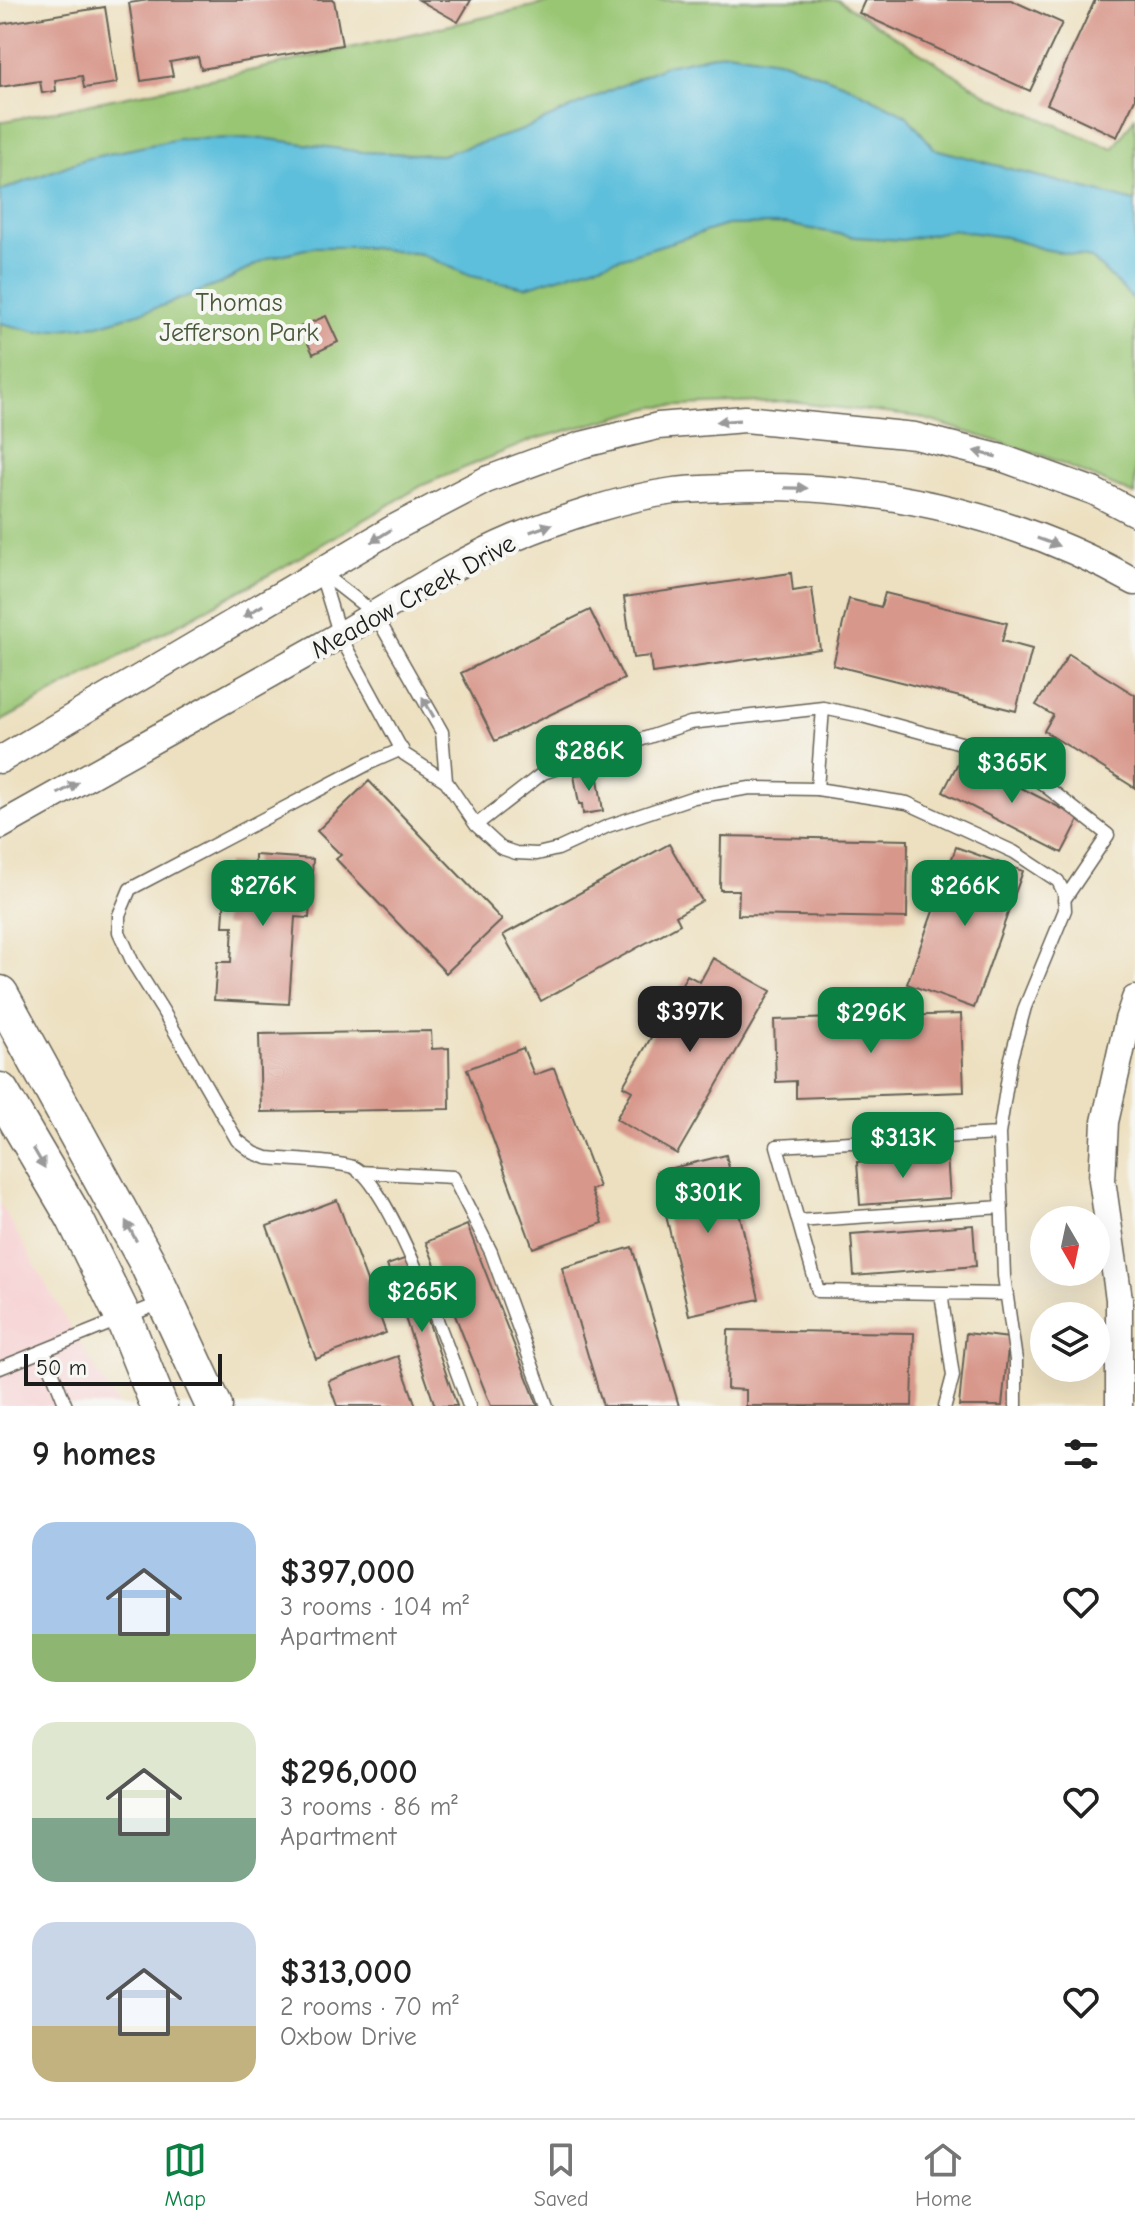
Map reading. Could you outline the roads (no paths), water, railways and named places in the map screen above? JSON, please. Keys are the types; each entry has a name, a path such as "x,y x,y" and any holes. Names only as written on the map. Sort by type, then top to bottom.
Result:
{"main road":[{"path":"0,994 97,1168 166,1301 214,1406"},
{"path":"0,1091 74,1217 124,1319 159,1406"}],"street":[{"path":"0,760 394,528 486,480 581,445 658,426 745,419 915,436 1002,458 1093,491 1135,513"},
{"name":"Meadow Creek Drive","path":"0,826 513,538 605,507 674,491 747,487 824,488 902,499 989,520 1091,557 1135,582"},
{"path":"1119,1406 1119,1299 1102,1180 1105,1122 1135,999"}],"lane":[{"path":"320,571 375,614 442,732 446,781"},
{"path":"320,571 340,636 404,754 446,781 476,825 501,848 516,853 537,854 558,849 608,826 694,797 750,788 817,789 907,803 1014,852 1058,881 1065,910 1025,1007 1011,1058 999,1134 1007,1294 1016,1360 1016,1406"},
{"path":"476,825 543,773 690,723 823,708 961,743 1039,781 1108,835 1064,900"},
{"path":"817,789 823,708"},
{"path":"402,749 130,889 119,915 119,932 133,963 237,1140 254,1153 267,1158 354,1167 371,1182 405,1244 469,1406"},
{"path":"999,1134 777,1146 818,1291 1007,1294"},
{"path":"359,1172 453,1177 491,1252 547,1406"},
{"path":"798,1221 1002,1207"},
{"path":"941,1293 953,1376 945,1406"},
{"path":"0,1368 166,1301"},
{"path":"44,1351 66,1406"}],"water":[{"path":"727,52 783,61 847,85 906,115 935,149 1135,202 1135,301 1091,258 1043,249 1005,237 952,230 903,240 855,237 785,224 727,225 526,287 470,276 421,254 362,247 314,247 268,258 222,283 159,307 98,325 37,332 0,323 0,191 85,159 178,139 262,138 363,152 441,155 520,131 667,65"}],"park label":[{"name":"Thomas Jefferson Park","path":"239,317"}]}
